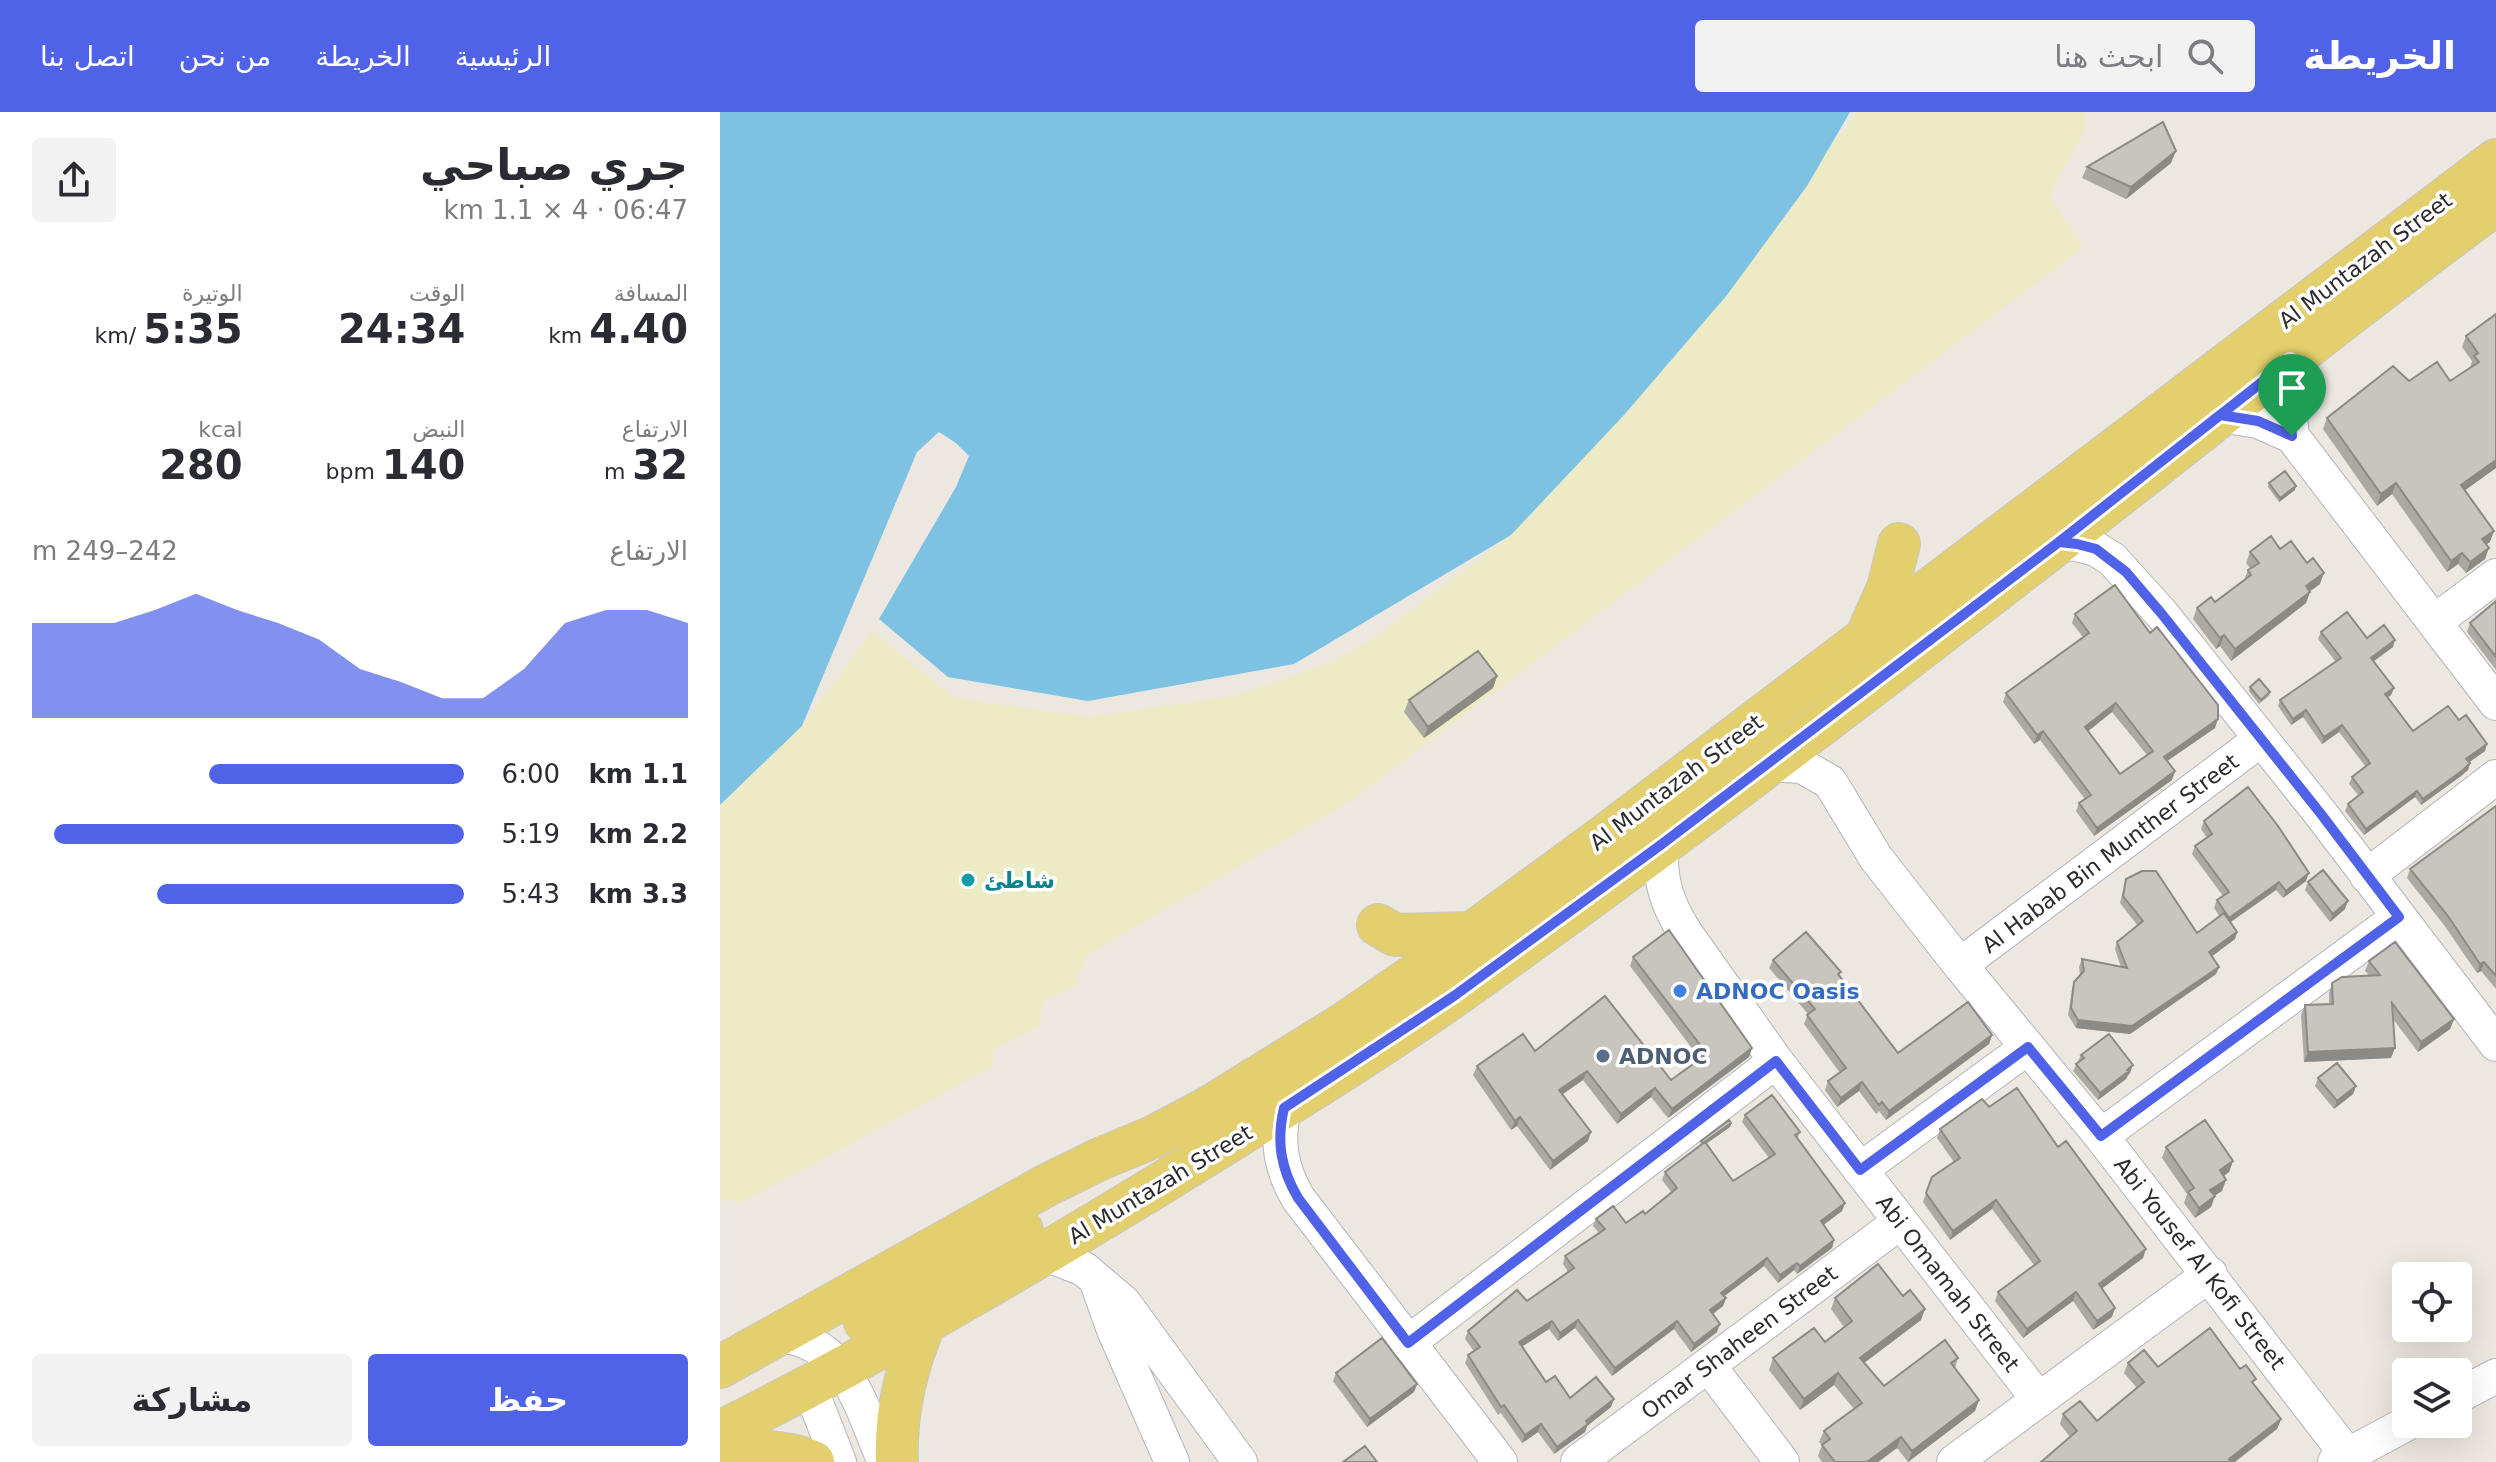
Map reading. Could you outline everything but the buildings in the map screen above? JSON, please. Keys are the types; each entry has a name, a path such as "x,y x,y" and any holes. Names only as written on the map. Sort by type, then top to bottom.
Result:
{"main road":[{"name":"Al Muntazah Street","path":"720,1367 1047,1185 1153,1137 1208,1108 1330,1033 1616,828 2496,160"},
{"name":"Al Muntazah Street","path":"720,1432 825,1368 926,1320 1045,1254 1284,1108 1454,996 1662,844 2059,542 2494,201"},
{"path":"1866,637 1888,588 1899,544"},
{"path":"1378,925 1395,935 1472,933"},
{"path":"825,1368 1111,1173 1153,1137"},
{"path":"897,1462 902,1387 926,1320"},
{"path":"720,1404 774,1372 777,1357 769,1340"},
{"path":"720,1451 776,1452 813,1462"}],"street":[{"path":"2290,360 2288,399 2292,436"},
{"path":"2220,415 2258,421 2292,436 2496,703"},
{"path":"2059,542 2096,549 2126,572 2496,1044"},
{"path":"2434,622 2496,576"},
{"name":"Al Habab Bin Munther Street","path":"1960,965 2260,740"},
{"name":"Abi Yousef Al Kofi Street","path":"1767,764 1802,766 1830,782 1862,839 2210,1274 2341,1459"},
{"path":"2367,876 2496,777"},
{"name":"Abi Omamah Street","path":"1662,844 1662,880 1674,915 1776,1061 2039,1400"},
{"path":"2101,1136 2399,917"},
{"path":"1860,1170 2028,1047"},
{"path":"1408,1343 1776,1061"},
{"path":"1284,1108 1280,1126 1282,1164 1298,1198 1500,1462"},
{"name":"Omar Shaheen Street","path":"1578,1462 1900,1222"},
{"path":"1045,1254 1072,1262 1124,1303 1240,1462"},
{"path":"1954,1462 2210,1274"},
{"path":"1096,1278 1106,1312 1172,1462"},
{"path":"769,1340 794,1336 825,1368 885,1462"},
{"path":"1708,1365 1782,1462"},
{"path":"825,1368 839,1462"},
{"path":"2472,1389 2496,1376"},
{"path":"2341,1459 2392,1432"}],"sand":[{"path":"1859,112 2085,112 2085,130 2049,195 2083,248 1349,802 1087,955 1074,987 1044,1001 1039,1026 993,1050 994,1066 743,1202 720,1199 720,805 802,726 872,631 955,698 1089,717 1234,696 1330,663 1373,639 1511,535 1624,415 1727,295 1807,186 1824,154"}],"water":[{"path":"720,112 1850,112 1807,186 1727,295 1624,415 1511,535 1294,664 1088,701 948,677 879,619 956,487 969,456 939,432 917,452 802,726 720,805"}],"place":[{"name":"شاطئ","path":"968,880"},
{"name":"ADNOC Oasis","path":"1680,991"},
{"name":"ADNOC","path":"1603,1056"}],"route":[{"path":"2292,436 2258,421 2220,415 2059,542 1662,844 1454,996 1284,1108 1279,1145 1288,1182 1408,1343 1776,1061 1860,1170 2028,1047 2101,1136 2399,917 2321,814 2126,572 2096,549 2059,542 2139,479 2220,415 2290,360 2288,399 2292,436"}]}
